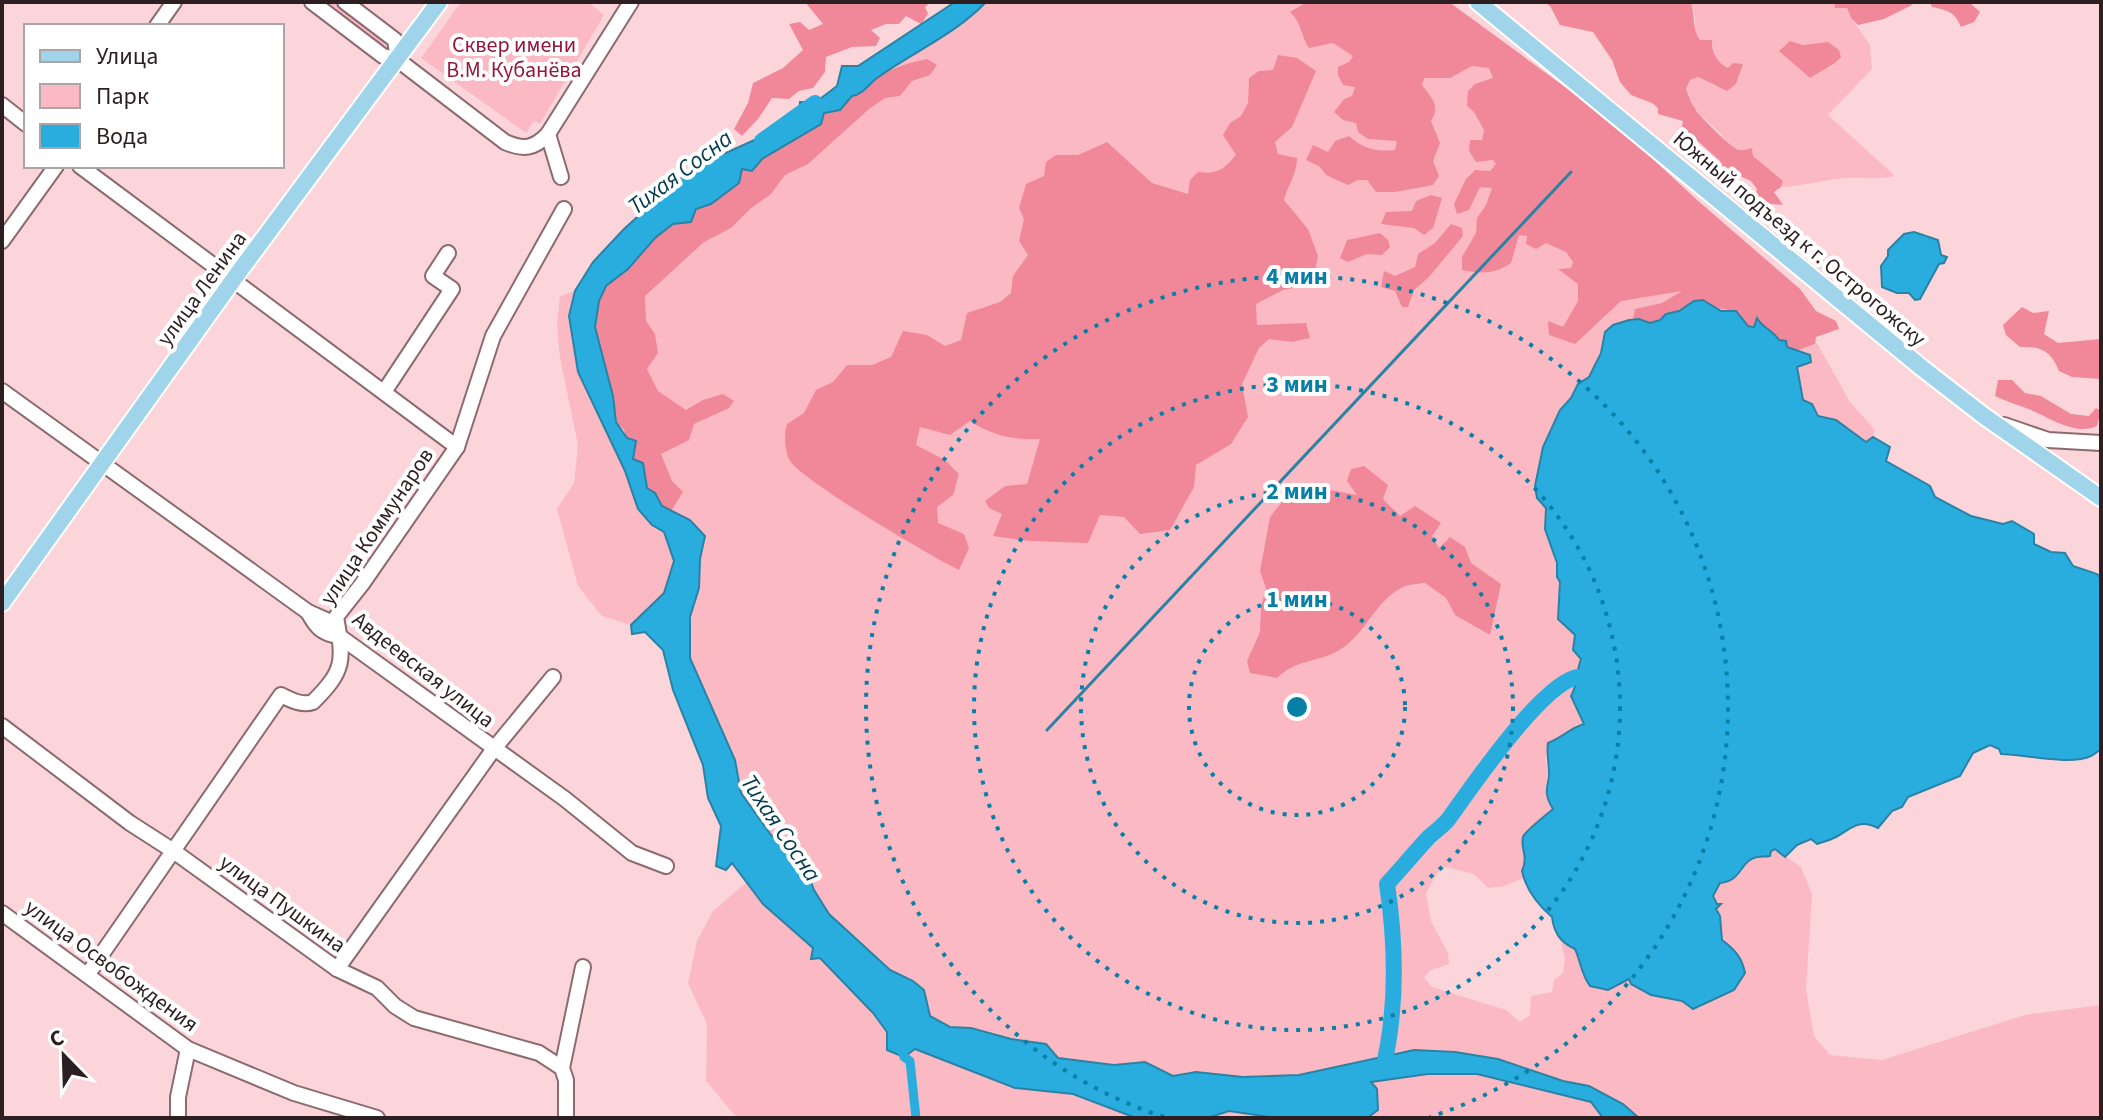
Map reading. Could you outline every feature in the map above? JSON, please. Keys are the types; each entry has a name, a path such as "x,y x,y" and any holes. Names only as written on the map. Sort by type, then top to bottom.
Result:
{"main road":[{"name":"улица Ленина","path":"2,603 233,280 439,2"},
{"name":"Южный подъезд к г. Острогожску","path":"1478,2 1984,416 2101,498"}],"street":[{"path":"158,24 174,2"},
{"path":"312,2 383,56 398,60 505,142 527,148 539,144 548,134 631,2"},
{"path":"345,2 395,40 398,60"},
{"path":"2,105 24,122"},
{"path":"548,134 561,177"},
{"path":"2,241 55,168"},
{"path":"83,168 457,447"},
{"name":"улица Коммунаров","path":"88,974 281,695 307,704 313,702 330,683 342,660 336,617 457,447 493,336 564,209"},
{"path":"384,392 452,289 433,276 448,253"},
{"name":"Авдеевская улица","path":"2,391 308,612 326,620 339,636 565,799 632,853 666,866"},
{"path":"1984,416 2048,440 2101,443"},
{"path":"337,969 493,750 553,677"},
{"name":"улица Пушкина","path":"2,726 130,823 337,969 377,988 395,1006 414,1018 539,1053 562,1068"},
{"name":"улица Освобождения","path":"2,913 188,1049 294,1093 377,1118"},
{"path":"566,1118 566,1080 562,1068 583,967"},
{"path":"178,1118 178,1097 188,1049"}],"green space":[{"path":"320,2 336,2 386,41 380,48"},
{"name":"Сквер имени В.М. Кубанёва","path":"461,2 588,2 604,15 540,124 534,121 526,133 421,58"},
{"path":"986,2 1340,2 1496,52 1767,281 1818,345 1850,402 1875,430 1873,437 1866,442 1836,420 1818,416 1812,404 1803,401 1797,367 1810,355 1639,319 1629,320 1606,338 1589,377 1578,384 1554,420 1543,447 1537,498 1546,508 1547,529 1558,576 1558,619 1575,635 1573,650 1581,659 1576,692 1585,724 1576,726 1545,757 1549,774 1546,783 1553,809 1526,832 1524,878 1488,888 1474,874 1446,867 1438,872 1426,893 1431,921 1448,953 1449,964 1429,971 1424,978 1432,987 1506,1010 1520,1022 1530,1015 1531,996 1552,992 1554,980 1563,973 1565,959 1561,942 1575,948 1582,975 1617,986 1624,979 1629,979 1671,1000 1682,1001 1689,1008 1700,1008 1705,1002 1734,990 1719,929 1720,916 1716,909 1721,906 1713,896 1720,882 1738,877 1747,863 1775,849 1801,867 1812,894 1806,990 1814,1036 1830,1055 1882,1060 2025,1015 2101,1005 2101,1118 1639,1118 1603,1094 1574,1083 1386,1057 1299,1075 1243,1077 1196,1072 1173,1076 1145,1062 1114,1065 1058,1058 1046,1044 1011,1039 971,1028 950,1027 930,1016 913,981 890,970 828,914 814,890 805,865 771,835 741,793 735,760 690,658 690,617 699,588 705,536 662,506 599,301 877,78 973,16"},
{"path":"1691,2 1834,2 1835,8 1847,8 1870,45 1872,69 1828,115 1895,176 1844,178 1781,187 1782,181 1753,156 1730,146 1695,110 1686,89 1690,80 1698,77 1716,87 1728,68 1695,33","holes":["1790,41 1813,44 1832,67 1823,69"]},
{"path":"575,291 569,316 578,372 625,471 638,509 652,525 664,532 674,561 664,593 631,625 602,616 578,586 557,509 574,483 578,445 560,358 557,323 560,296"},
{"path":"747,882 848,987 904,1057 915,1049 1015,1088 1073,1094 1136,1118 737,1118 706,1081 707,1024 688,983 697,941 713,911"},
{"path":"1428,1074 1477,1074 1521,1084 1592,1102 1603,1118 1367,1118 1378,1110 1371,1082"},
{"path":"1229,1111 1276,1117 1277,1118 1207,1118"}],"shaded area":[{"path":"805,2 931,2 925,7 928,14 921,24 906,16 899,24 886,24 871,30 880,38 876,46 852,47 826,57 825,72 813,88 799,91 789,99 772,98 742,136 734,129 748,103 753,83 783,68 803,50 789,24 800,22 809,30 823,24"},
{"path":"1307,2 1449,2 1613,122 1800,289 1816,311 1836,321 1839,329 1816,337 1815,344 1795,351 1760,324 1747,326 1736,311 1691,304 1650,323 1633,319 1635,309 1662,303 1682,291 1621,301 1575,344 1549,335 1548,321 1563,327 1578,301 1578,284 1558,269 1571,268 1573,262 1566,252 1546,243 1536,249 1526,244 1527,236 1519,235 1511,263 1505,267 1488,272 1462,270 1462,257 1476,233 1477,218 1492,188 1480,187 1469,210 1457,214 1454,204 1466,179 1475,170 1490,171 1496,164 1493,160 1476,162 1469,151 1470,140 1482,140 1484,130 1467,106 1468,91 1475,84 1493,78 1489,68 1472,66 1450,78 1424,78 1422,85 1435,106 1431,121 1440,143 1433,161 1439,176 1433,185 1376,192 1367,180 1348,185 1326,175 1319,166 1306,160 1313,145 1328,152 1335,141 1349,136 1365,147 1388,151 1395,150 1397,141 1368,139 1358,132 1356,123 1343,120 1334,112 1344,99 1352,96 1355,87 1343,85 1338,67 1349,62 1353,56 1333,43 1309,48 1297,20 1290,12"},
{"path":"1544,2 1691,2 1700,40 1712,40 1716,57 1728,68 1733,63 1743,64 1736,84 1727,91 1698,77 1690,80 1686,89 1691,101 1697,112 1724,139 1739,150 1752,148 1753,156 1783,181 1774,192 1783,205 1761,203 1755,198 1757,189 1751,181 1722,168 1720,161 1682,127 1683,121 1658,114 1658,108 1652,103 1631,95 1620,82 1612,60 1593,32 1560,25 1550,6"},
{"path":"1834,2 1910,2 1912,5 1884,19 1858,25 1847,8 1835,8"},
{"path":"1930,2 1969,2 1980,12 1974,22 1961,27 1953,15 1932,7"},
{"path":"1790,41 1803,45 1828,42 1839,50 1841,57 1810,78 1779,51"},
{"path":"1278,55 1297,58 1316,71 1292,127 1275,142 1278,154 1297,158 1284,200 1308,229 1318,256 1313,284 1283,290 1256,304 1257,325 1306,323 1310,338 1292,342 1269,339 1259,348 1242,384 1248,417 1231,444 1196,465 1194,487 1170,530 1140,534 1124,517 1100,515 1088,543 993,536 1002,514 989,508 985,501 1005,486 1027,484 1040,439 1004,436 970,421 950,435 920,427 916,445 945,460 959,474 953,495 937,507 938,523 964,534 969,548 959,570 842,501 790,461 785,443 787,424 804,413 816,390 833,382 847,365 872,365 891,357 903,331 927,335 945,346 961,340 967,313 1000,302 1011,293 1013,276 1028,255 1019,241 1024,219 1019,208 1026,184 1044,176 1046,162 1056,155 1078,155 1107,142 1152,183 1188,194 1190,180 1198,172 1220,170 1236,155 1223,135 1230,123 1241,116 1248,103 1249,78 1259,71 1273,70"},
{"path":"927,59 937,65 930,75 912,81 900,96 885,98 869,109 808,164 785,175 771,194 731,228 704,242 645,296 646,321 655,334 658,353 647,369 658,391 686,410 703,400 723,394 734,401 729,408 694,424 689,440 661,454 672,481 683,492 672,510 662,506 655,493 647,488 624,430 616,422 613,396 595,327 599,301 606,286 628,269 655,238 673,224 691,222 696,209 711,204 739,183 742,169 752,171 762,159 821,124 824,113 840,110 852,95 863,91 878,77"},
{"path":"1431,195 1442,198 1433,228 1424,235 1414,228 1381,224 1386,212 1412,211 1416,201"},
{"path":"1451,224 1462,228 1463,236 1414,290 1408,307 1402,307 1395,291 1381,287 1384,271 1395,276 1415,267 1418,254 1435,243"},
{"path":"1380,233 1388,240 1390,247 1382,255 1367,254 1348,262 1340,258 1347,240"},
{"path":"2022,307 2033,313 2049,311 2044,334 2058,343 2101,339 2101,379 2072,377 2059,371 2044,351 2020,347 2006,335 2003,325"},
{"path":"1998,380 2012,380 2025,393 2041,396 2071,414 2089,416 2096,408 2101,411 2097,426 2089,429 2072,427 1995,396"},
{"path":"1364,466 1388,485 1383,499 1400,516 1415,506 1441,523 1432,536 1439,548 1450,537 1465,547 1471,563 1501,584 1490,635 1455,615 1446,598 1425,583 1413,584 1391,595 1353,639 1334,653 1298,665 1277,678 1250,673 1247,661 1260,632 1266,588 1260,571 1270,517 1288,494 1314,487 1357,495 1347,481 1351,469"}],"water":[{"path":"955,2 986,2 948,33 852,96 840,110 824,113 821,124 762,159 752,171 742,169 739,183 711,204 696,209 691,222 673,224 655,238 628,269 606,286 599,301 595,327 613,396 616,422 627,438 636,441 633,459 643,463 647,488 655,493 662,506 690,520 705,536 699,588 690,617 690,658 735,760 741,793 771,835 805,866 814,890 829,914 890,970 924,990 930,1016 950,1027 971,1028 1011,1039 1046,1044 1058,1058 1114,1065 1145,1062 1173,1076 1196,1072 1243,1077 1299,1075 1414,1050 1455,1052 1498,1059 1563,1081 1589,1086 1623,1104 1639,1118 1603,1118 1591,1102 1477,1074 1428,1074 1371,1082 1377,1089 1378,1110 1367,1118 1277,1118 1229,1111 1207,1118 1136,1118 1073,1094 1015,1088 915,1049 904,1057 887,1050 887,1032 820,958 811,959 813,948 763,904 732,863 726,870 716,866 721,826 708,798 703,765 673,690 663,650 645,632 632,634 631,625 664,593 674,561 664,532 652,525 638,509 625,471 578,372 569,316 575,291 593,262 624,229 697,163 706,162 781,128 799,114 800,102 816,102 837,86 842,66 858,66"},
{"path":"1914,232 1938,240 1941,255 1947,257 1944,263 1939,264 1920,299 1915,300 1909,293 1897,293 1882,287 1881,266 1888,256 1888,250 1904,234"},
{"path":"1703,300 1721,311 1736,311 1748,326 1754,327 1757,318 1779,340 1786,341 1787,347 1810,355 1811,362 1797,367 1803,400 1812,404 1818,416 1836,420 1866,442 1873,437 1890,447 1886,461 1930,486 1935,497 1971,516 2003,524 2012,521 2034,534 2034,544 2051,552 2065,553 2073,566 2101,578 2101,750 2082,759 2059,760 2001,754 1999,749 1990,745 1973,753 1960,776 1908,797 1902,807 1892,811 1878,828 1860,824 1824,842 1817,844 1811,839 1797,845 1785,857 1775,849 1770,856 1751,859 1733,879 1720,883 1713,896 1717,904 1721,904 1716,909 1720,916 1722,940 1737,954 1745,973 1734,990 1693,1009 1682,1001 1651,995 1631,984 1629,979 1608,990 1590,986 1575,949 1559,936 1552,917 1537,902 1526,884 1522,871 1525,860 1522,841 1527,831 1553,809 1547,793 1548,743 1584,724 1571,696 1581,659 1573,650 1575,635 1558,619 1560,582 1557,563 1545,529 1546,508 1537,498 1535,486 1543,447 1560,410 1578,384 1589,377 1601,353 1605,332 1613,325 1629,320 1639,319 1650,323 1660,320 1666,314"}],"waterway":[{"name":"Тихая Сосна","path":"762,141 815,103"},
{"path":"1047,730 1571,172"},
{"path":"1383,1069 1391,1024 1394,977 1387,884 1448,820 1527,716 1562,684 1577,677"},
{"path":"901,1048 904,1057 910,1061 916,1118"}]}
